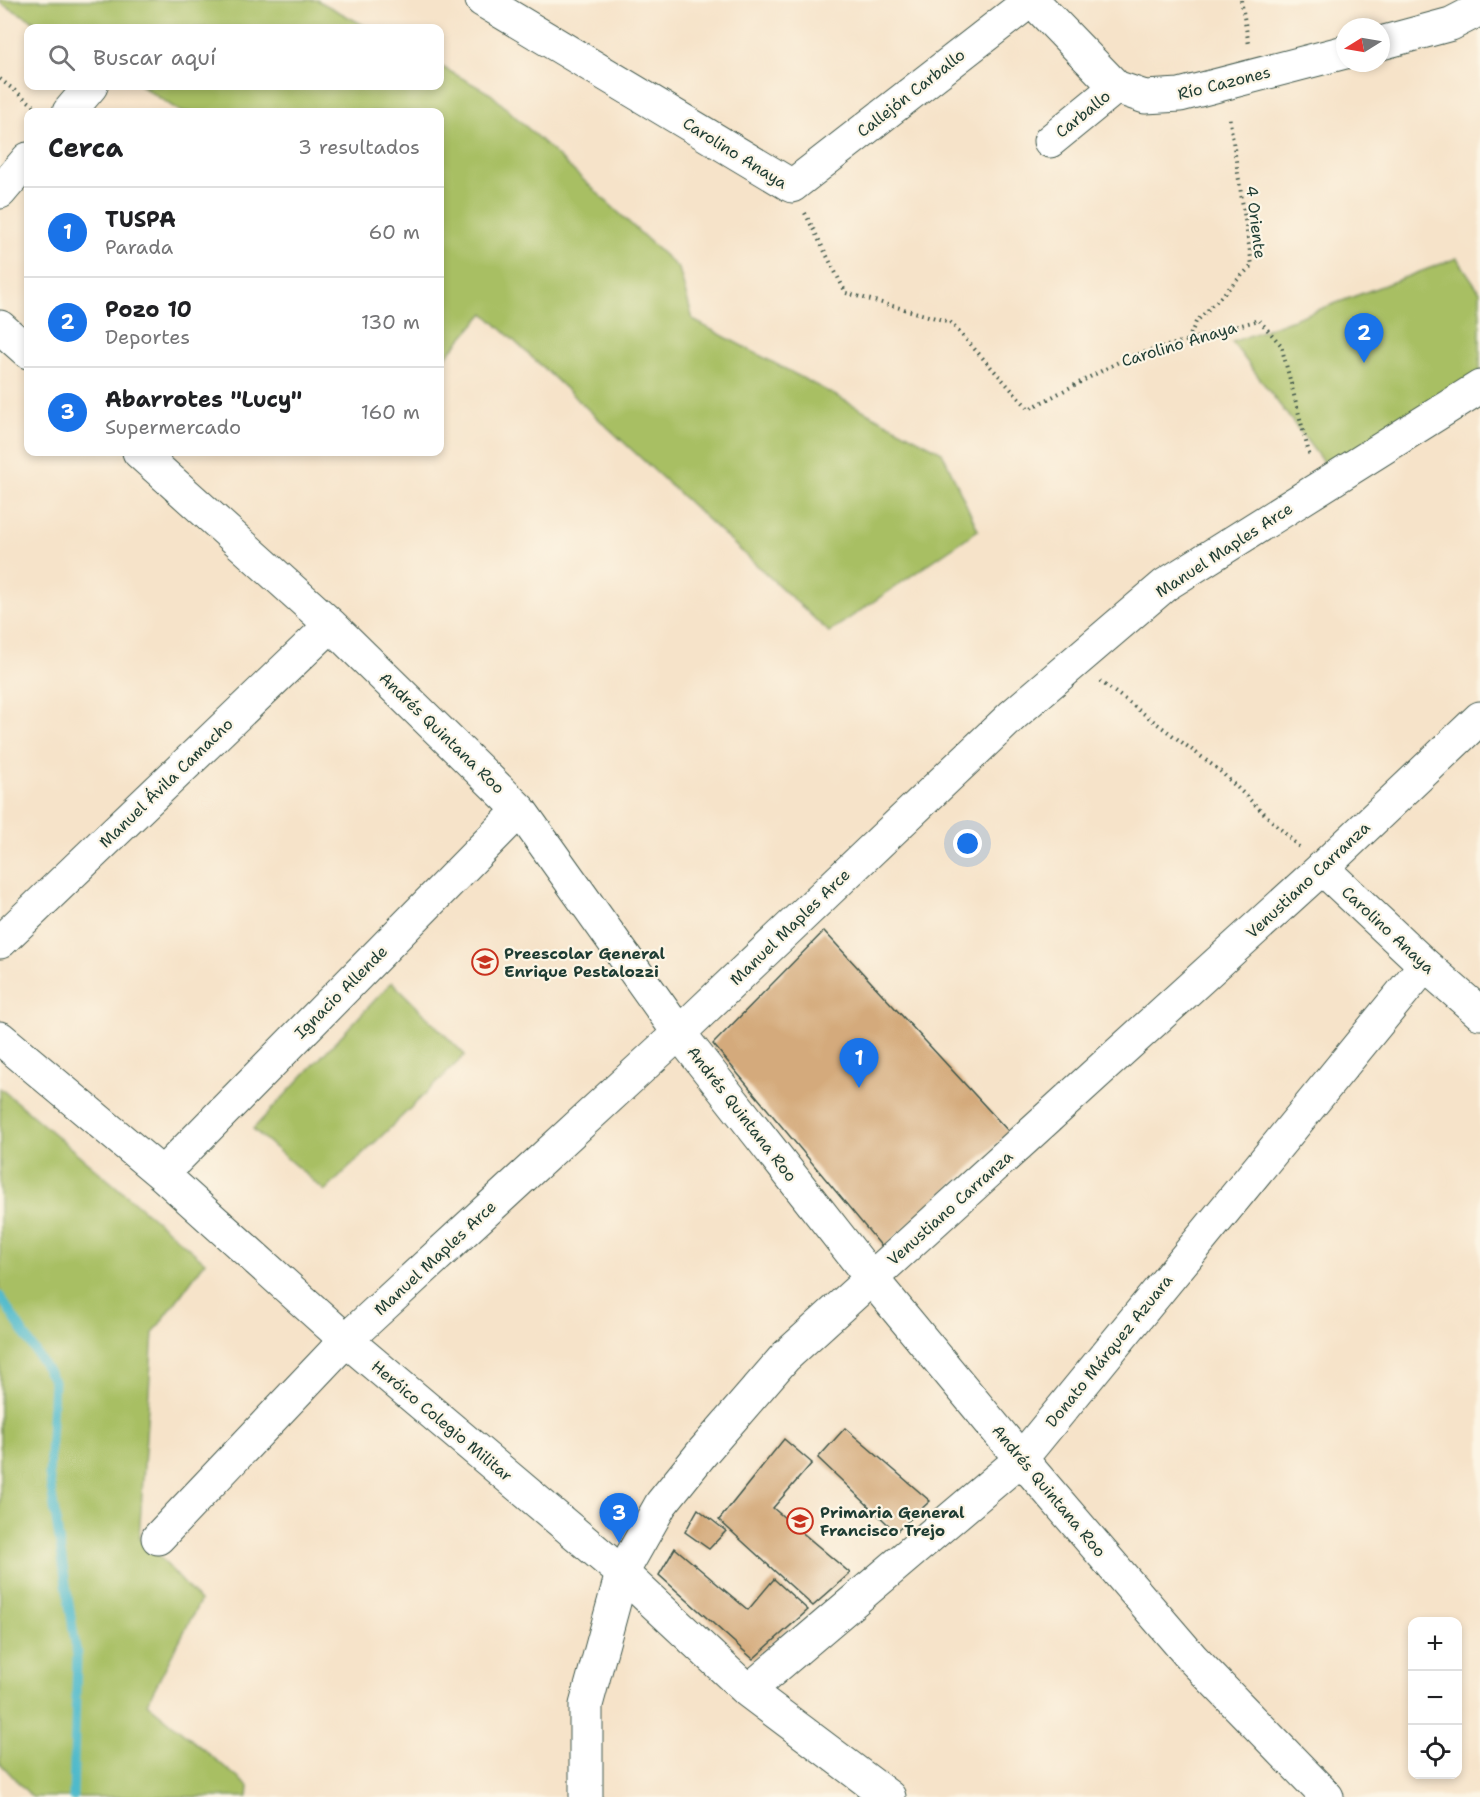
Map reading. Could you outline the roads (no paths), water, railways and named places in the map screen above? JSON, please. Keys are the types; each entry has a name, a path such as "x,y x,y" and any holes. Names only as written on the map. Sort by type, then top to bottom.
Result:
{"street":[{"name":"Carolino Anaya","path":"482,0 792,186"},
{"name":"Callejón Carballo","path":"792,186 1032,0"},
{"name":"Río Cazones","path":"1032,0 1116,87 1144,97 1180,95 1336,54"},
{"path":"1390,41 1451,24 1480,9"},
{"name":"Carballo","path":"1050,141 1116,87"},
{"path":"72,108 88,90"},
{"path":"0,192 24,164"},
{"path":"0,327 24,348"},
{"name":"Manuel Maples Arce","path":"158,1538 346,1340 679,1033 1013,715 1165,585 1480,387"},
{"name":"Andrés Quintana Roo","path":"142,456 332,625 520,810 679,1033 872,1279 1021,1459 1192,1658 1327,1797"},
{"name":"Manuel Ávila Camacho","path":"0,942 332,625"},
{"name":"Venustiano Carranza","path":"586,1797 586,1705 622,1573 661,1504 717,1436 784,1357 1322,868 1480,718"},
{"name":"Ignacio Allende","path":"162,1174 520,810"},
{"name":"Carolino Anaya","path":"1322,868 1425,965 1480,1013"},
{"name":"Donato Márquez Azuara","path":"748,1691 1021,1459 1425,965"},
{"name":"Heróico Colegio Militar","path":"0,1038 162,1174 346,1340 622,1573 748,1691 889,1797"}],"waterway":[{"path":"0,1296 54,1381 49,1475 77,1655 73,1797"}],"place":[{"name":"Pozo 10","path":"1364,363"},
{"name":"Preescolar General Enrique Pestalozzi","path":"485,962"},
{"name":"TUSPA","path":"859,1088"},
{"name":"Primaria General Francisco Trejo","path":"800,1521"},
{"name":"Abarrotes \"Lucy\"","path":"619,1543"}]}
